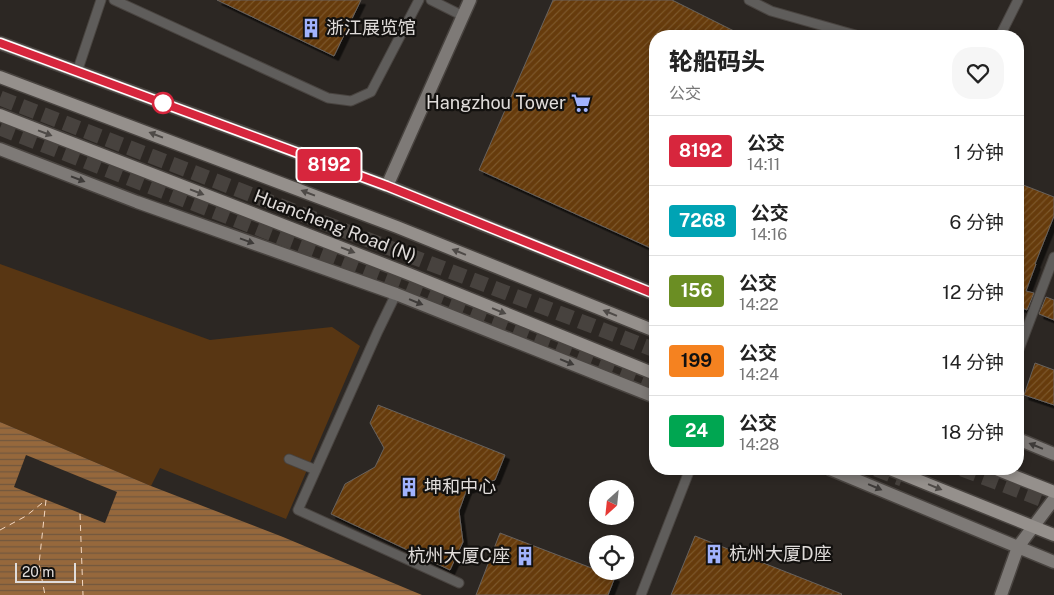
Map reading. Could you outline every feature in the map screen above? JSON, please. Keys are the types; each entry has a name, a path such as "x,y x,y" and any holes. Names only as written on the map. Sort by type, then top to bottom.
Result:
{"main road":[{"path":"387,186 470,0"},
{"path":"0,43 387,186 649,292"},
{"name":"Huancheng Road (N)","path":"0,76 397,227 649,329"},
{"name":"Huancheng Road (N)","path":"0,115 409,274 649,372"},
{"path":"0,149 137,202 396,294 649,395"},
{"path":"1024,442 1054,454"},
{"path":"844,475 1054,562"},
{"path":"905,475 1054,535"},
{"path":"1011,475 1054,492"},
{"path":"1000,595 1018,547 1054,498"}],"lane":[{"path":"77,72 101,0"},
{"path":"114,0 328,98 351,101 371,92 419,0"},
{"path":"431,0 463,16"},
{"path":"749,0 771,11 838,30"},
{"path":"1003,30 1018,0"},
{"path":"1024,336 1054,257"},
{"path":"396,294 298,510 459,583"},
{"path":"289,459 316,470"},
{"path":"641,595 688,475"}],"shaded area":[{"path":"0,264 210,340 332,327 360,346 286,519 160,468 151,486 0,422"},
{"path":"0,422 151,486 283,537 422,595 0,595"}],"pier":[{"path":"26,455 117,492 105,523 14,487"}],"building":[{"name":"浙江展览馆","path":"217,0 361,0 334,56"},
{"name":"Hangzhou Tower","path":"553,0 672,0 732,30 649,30 649,247 479,170"},
{"path":"1024,185 1054,197 1054,216 1026,291 1034,293 1027,310 1024,309"},
{"path":"1046,297 1054,300 1054,320 1039,314"},
{"path":"1035,363 1054,370 1054,405 1024,395"},
{"name":"坤和中心","path":"378,405 505,455 495,480 467,489 459,511 463,542 450,570 331,514 345,484 375,467 384,448 370,423"},
{"name":"杭州大厦C座","path":"500,533 589,567 589,580 614,580 608,595 476,595"},
{"name":"杭州大厦D座","path":"695,536 842,594 671,595"}],"ferry route":[{"path":"0,530 26,516 46,500 39,564 45,595"},
{"path":"80,514 83,595"}],"tunnel":[{"path":"0,98 649,348"},
{"path":"0,128 649,381"},
{"path":"892,475 902,479"},
{"path":"978,475 1054,504"}],"bus line":[{"name":"8192","path":"0,43 387,186 649,292"}],"place":[{"name":"浙江展览馆","path":"311,28"},
{"name":"Hangzhou Tower","path":"581,103"},
{"name":"坤和中心","path":"409,487"},
{"name":"杭州大厦D座","path":"714,554"},
{"name":"杭州大厦C座","path":"525,556"}]}
